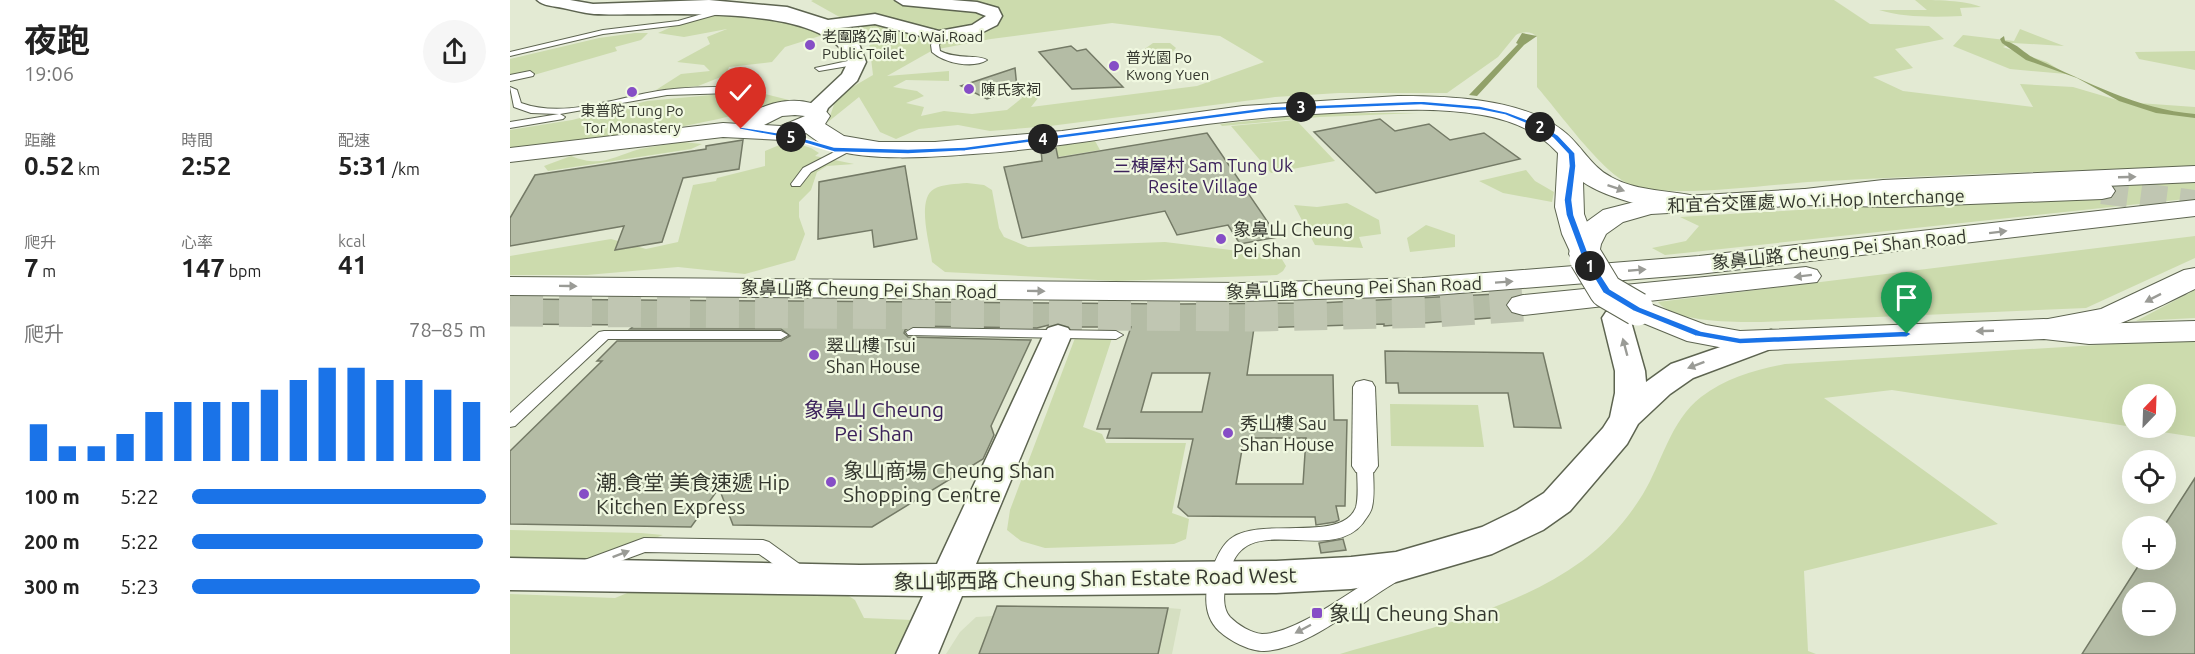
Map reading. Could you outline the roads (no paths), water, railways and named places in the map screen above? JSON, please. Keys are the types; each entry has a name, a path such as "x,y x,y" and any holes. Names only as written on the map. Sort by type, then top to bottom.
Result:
{"main road":[{"path":"764,123 792,137 822,147 844,150 908,151 965,149 1269,109 1421,103 1480,108 1507,114 1549,132 1571,153 1580,167 1591,176 1614,188 1690,203"},
{"path":"510,155 733,129 764,123 798,129 815,117"},
{"path":"815,117 813,128 821,136 872,150"},
{"path":"1571,153 1572,166 1568,200 1570,215 1585,256 1606,291 1626,314 1718,339 2044,329 2080,325 2110,317 2195,277"},
{"path":"1805,197 1894,188 2195,174"},
{"name":"和宜合交匯處 Wo Yi Hop Interchange","path":"1585,256 1586,244 1594,230 1613,216 1650,206 1805,197 1894,199 2102,191"},
{"name":"象鼻山路 Cheung Pei Shan Road","path":"510,286 1242,292 1391,289 1558,278 1688,266 2195,208"},
{"name":"象鼻山路 Cheung Pei Shan Road","path":"1523,305 1737,284 2195,228"},
{"path":"2044,329 2089,334 2195,331"}],"street":[{"path":"545,0 633,19 709,6 787,12 827,25 853,48 857,62 843,83 818,106 815,117"},
{"path":"827,25 875,19 939,36 977,29 991,21 994,16 992,11 977,7 903,0"},
{"path":"764,123 843,83"},
{"name":"象山邨西路 Cheung Shan Estate Road West","path":"1626,314 1631,393 1626,417"},
{"path":"917,654 1058,334"},
{"name":"象山邨西路 Cheung Shan Estate Road West","path":"510,574 809,580 1218,578 1351,573 1427,559 1492,539 1530,520 1557,502 1615,436 1626,417 1659,387 1682,371 1771,339"},
{"path":"1364,387 1365,466"}],"lane":[{"path":"510,54 603,32 633,19 740,7"},
{"path":"633,19 680,23 723,9"},
{"path":"939,36 936,52 944,57 959,60 983,60"},
{"path":"819,68 857,62"},
{"path":"510,78 530,74"},
{"path":"510,90 514,92 517,105 525,110 572,110 677,91 732,90"},
{"path":"510,125 552,119 614,103"},
{"path":"796,184 807,170 844,150"},
{"path":"913,332 1116,334"},
{"path":"510,422 604,335 781,335"},
{"path":"1365,466 1364,508 1345,529 1330,534 1258,535 1244,538 1230,548 1218,578 1214,602 1216,613 1224,624 1239,635 1263,643 1282,640 1307,628 1368,589 1427,559"}],"tunnel":[{"path":"2102,191 2195,203"},
{"path":"510,310 1260,315 1435,311 1523,305"}],"place":[{"name":"老圍路公廁 Lo Wai Road Public Toilet","path":"810,45"},
{"name":"普光園 Po Kwong Yuen","path":"1114,66"},
{"name":"陳氏家祠","path":"969,89"},
{"name":"東普陀 Tung Po Tor Monastery","path":"632,92"},
{"name":"象鼻山 Cheung Pei Shan","path":"1221,239"},
{"name":"翠山樓 Tsui Shan House","path":"814,355"},
{"name":"秀山樓 Sau Shan House","path":"1228,433"},
{"name":"象山商場 Cheung Shan Shopping Centre","path":"831,482"},
{"name":"潮.食堂 美食速遞 Hip Kitchen Express","path":"584,494"},
{"name":"象山 Cheung Shan","path":"1317,613"}],"district":[{"name":"三棟屋村 Sam Tung Uk Resite Village","path":"1203,175"},
{"name":"象鼻山 Cheung Pei Shan","path":"874,421"}]}
